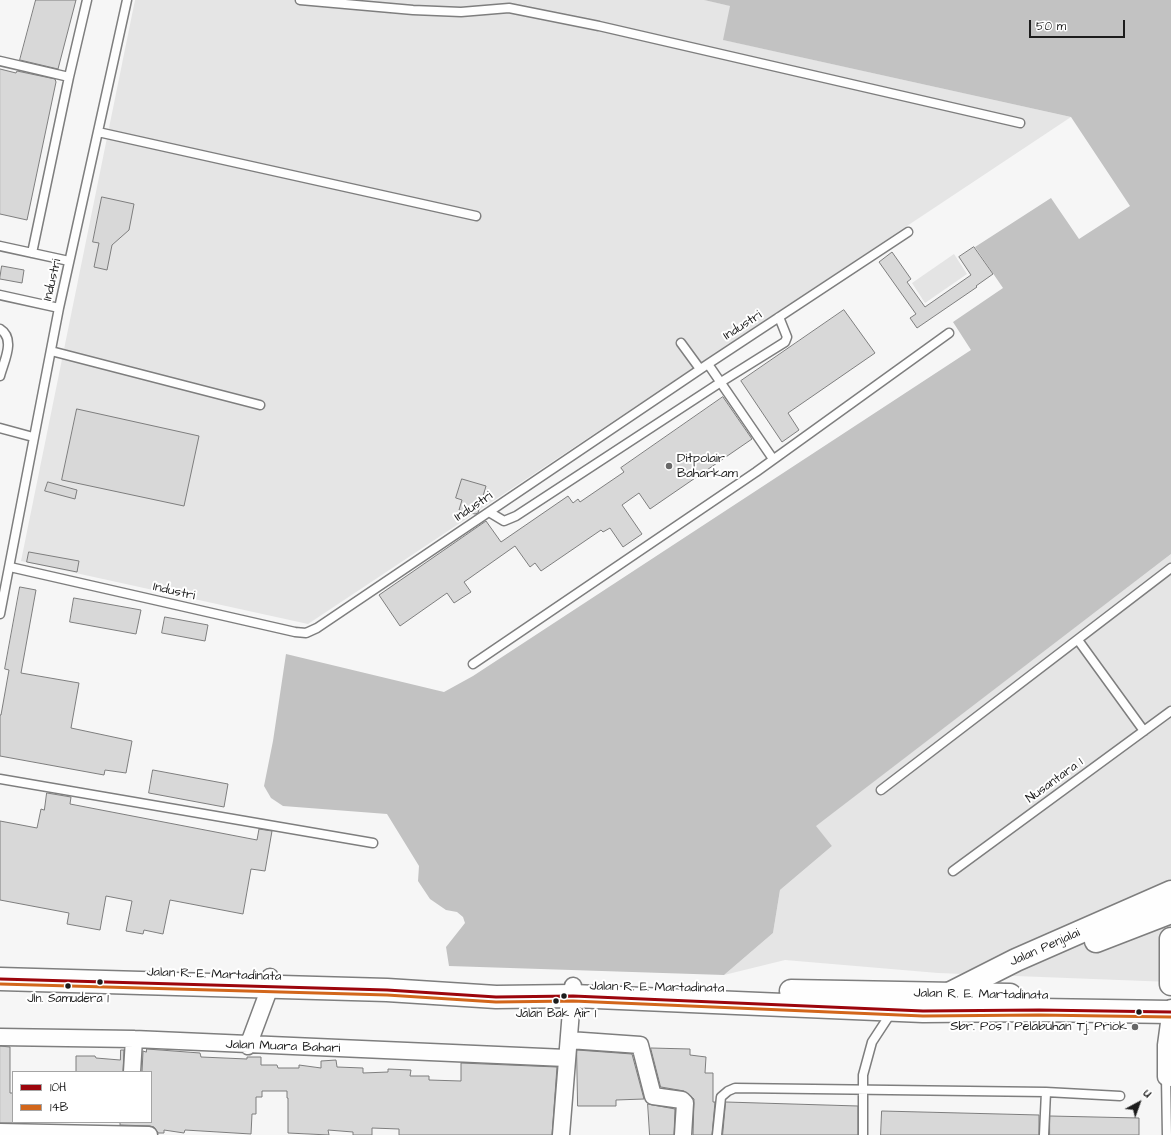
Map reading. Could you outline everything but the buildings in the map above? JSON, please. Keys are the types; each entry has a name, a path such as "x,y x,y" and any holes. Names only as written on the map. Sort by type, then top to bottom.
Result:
{"main road":[{"name":"Jalan Penjalai","path":"945,1003 1016,960 1171,892"},
{"name":"Jalan Penjalai","path":"945,1003 1171,912"},
{"path":"1171,939 1171,984"},
{"name":"Jalan R. E. Martadinata","path":"0,967 270,982"},
{"name":"Jalan R. E. Martadinata","path":"0,979 270,982 900,1001 1039,1010 1171,1012"},
{"name":"Jalan R. E. Martadinata","path":"900,1001 945,1003 1171,998"}],"street":[{"path":"248,1046 270,982"},
{"path":"561,1135 566,1058 573,991"},
{"path":"1168,1077 1166,1045 1171,1008"},
{"name":"Jalan Muara Bahari","path":"0,1037 134,1039 248,1046 566,1058"},
{"path":"132,1071 134,1039"},
{"path":"569,1040 639,1045 642,1047 650,1090 653,1096 682,1100 685,1103 684,1135"},
{"path":"129,1135 130,1123"},
{"path":"0,1132 148,1135"}],"lane":[{"path":"32,253 69,77 87,0"},
{"name":"Industri","path":"0,609 10,567 33,437 59,308 127,0"},
{"path":"300,0 461,12 509,8 599,26 1020,123"},
{"path":"0,61 69,77"},
{"path":"98,132 476,216"},
{"name":"Industri","path":"10,567 295,632 306,633 316,628 700,369 908,232"},
{"path":"0,246 70,261"},
{"path":"0,295 59,308"},
{"path":"490,512 504,521 516,516 720,382 784,342 787,337 779,317"},
{"path":"0,329 5,332 9,341 0,376"},
{"path":"473,664 597,581 773,459 949,333"},
{"path":"681,343 700,369"},
{"path":"51,351 260,405"},
{"path":"708,364 773,459"},
{"path":"0,428 33,437"},
{"path":"881,790 1171,568"},
{"path":"1078,640 1144,731"},
{"name":"Nusantara 1","path":"954,871 1171,711"},
{"path":"0,779 373,843"},
{"path":"863,1135 863,1075 872,1042 900,1001"},
{"path":"1167,1135 1169,1120 1168,1077"},
{"path":"717,1135 720,1098 728,1091 735,1088 1046,1092 1120,1096"},
{"path":"1044,1135 1046,1092"}],"shaded area":[{"path":"135,0 704,0 731,6 724,40 1071,117 308,624 21,561"},
{"path":"704,0 1171,0 1171,554 816,826 832,846 780,890 773,933 724,975 449,966 446,947 465,923 463,917 457,912 446,910 430,899 418,881 419,866 387,814 283,806 271,798 264,786 273,741 286,654 444,692 473,676 971,350 953,322 1003,288 975,247 1051,198 1079,239 1130,206 1071,117 723,40 730,6"},
{"path":"954,254 967,274 925,303 912,283"},
{"path":"1171,554 1171,982 938,973 785,960 724,975 773,933 780,890 832,846 815,826"}],"transit line":[{"name":"10H","path":"0,979 387,990 496,997 573,996 923,1011 1039,1010 1171,1012"},
{"name":"14B","path":"0,984 387,995 496,1002 573,1001 923,1016 1039,1015 1171,1017"}],"place":[{"name":"Ditpolair Baharkam","path":"669,466"},
{"name":"Jln. Samudera 1","path":"68,986"},
{"name":"Jalan Bak Air 1","path":"556,1001"},
{"name":"Sbr. Pos 1 Pelabuhan Tj. Priok","path":"1135,1027"}]}
